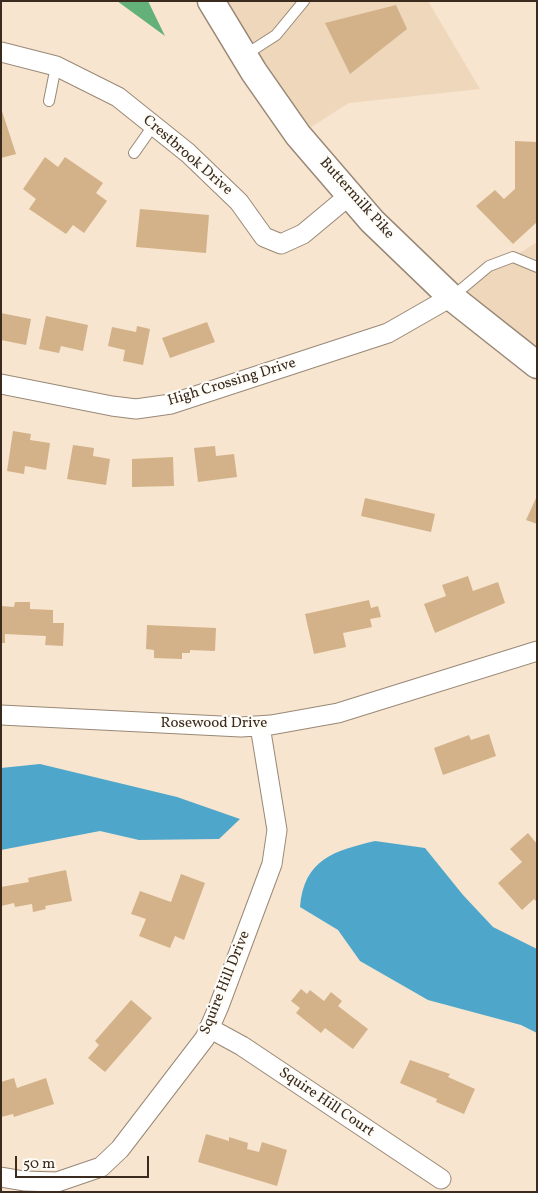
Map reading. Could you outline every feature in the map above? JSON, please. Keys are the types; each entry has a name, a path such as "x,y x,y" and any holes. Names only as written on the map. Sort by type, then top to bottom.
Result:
{"main road":[{"name":"Buttermilk Pike","path":"211,1 244,56 298,135 351,194 372,221 451,297 537,365"}],"street":[{"name":"Crestbrook Drive","path":"1,52 56,66 118,97 188,154 239,202 264,237 281,244 292,241 303,234 351,194"},
{"name":"High Crossing Drive","path":"1,384 136,409 171,404 388,333 451,297"},
{"name":"Rosewood Drive","path":"1,715 232,727 260,726 338,713 537,651"},
{"name":"Squire Hill Drive","path":"1,1176 24,1181 57,1182 101,1167 120,1149 205,1038 272,864 277,842 260,726"},
{"name":"Squire Hill Court","path":"209,1028 242,1046 441,1179"}],"lane":[{"path":"244,56 276,35 304,1"},
{"path":"49,101 56,66"},
{"path":"134,153 154,126"},
{"path":"451,297 490,266 513,257 537,267"}],"shaded area":[{"path":"211,1 428,1 480,89 349,103 298,135"},
{"path":"537,242 537,365 451,297"}],"green space":[{"path":"117,1 148,1 165,36"}],"water":[{"path":"40,764 177,797 240,819 219,839 139,840 100,831 1,850 1,768"},
{"path":"375,841 425,848 463,895 493,927 537,949 537,1033 521,1025 428,1000 360,961 338,930 300,907 308,878 324,860 347,849"}],"building":[{"path":"396,5 407,29 350,74 325,23"},
{"path":"1,108 16,154 1,158"},
{"path":"515,141 537,142 537,222 513,244 476,206 495,190 504,199 515,189"},
{"path":"45,157 58,167 65,157 103,183 96,193 107,201 84,233 73,225 66,234 29,209 36,199 23,189"},
{"path":"140,209 209,215 206,253 136,247"},
{"path":"1,313 31,319 26,345 1,340"},
{"path":"46,316 88,325 83,351 61,346 59,353 39,349"},
{"path":"207,322 215,342 170,358 162,338"},
{"path":"137,326 150,329 143,365 123,361 125,350 108,346 112,327 136,332"},
{"path":"13,431 31,434 30,440 50,443 46,470 25,466 24,474 7,471"},
{"path":"73,445 94,448 93,456 110,459 106,485 67,479"},
{"path":"215,446 216,456 234,454 237,477 198,482 194,448"},
{"path":"173,457 174,486 132,487 132,459"},
{"path":"537,496 537,524 526,520"},
{"path":"365,498 435,514 431,532 361,516"},
{"path":"468,576 473,591 498,582 505,603 435,633 424,604 446,596 442,585"},
{"path":"369,600 371,608 378,606 381,617 370,619 372,627 343,633 346,647 314,654 305,614"},
{"path":"15,602 30,602 30,609 53,610 53,623 64,623 63,646 45,645 46,636 5,634 5,643 1,643 1,606 14,607"},
{"path":"147,625 216,628 215,651 190,650 190,653 182,653 182,659 154,658 154,650 146,649"},
{"path":"489,734 496,756 443,775 434,748 469,735 471,740"},
{"path":"528,833 537,844 537,902 534,899 522,910 498,883 522,862 510,849"},
{"path":"66,870 72,901 45,906 46,909 33,912 32,904 15,907 14,903 1,906 1,887 29,882 28,878"},
{"path":"181,874 205,883 184,940 175,936 170,948 139,936 146,919 131,914 140,891 171,902"},
{"path":"301,989 307,994 310,990 324,1001 331,992 342,1001 338,1006 368,1029 353,1049 325,1028 321,1033 296,1013 300,1008 291,1001"},
{"path":"131,1000 152,1018 105,1072 88,1058 99,1045 95,1041"},
{"path":"410,1060 450,1074 448,1077 475,1089 464,1114 436,1102 437,1099 400,1083"},
{"path":"14,1078 17,1088 46,1078 54,1104 14,1117 13,1114 1,1117 1,1082"},
{"path":"206,1134 229,1141 229,1137 248,1143 247,1149 259,1152 262,1142 287,1150 277,1186 198,1162"}]}
